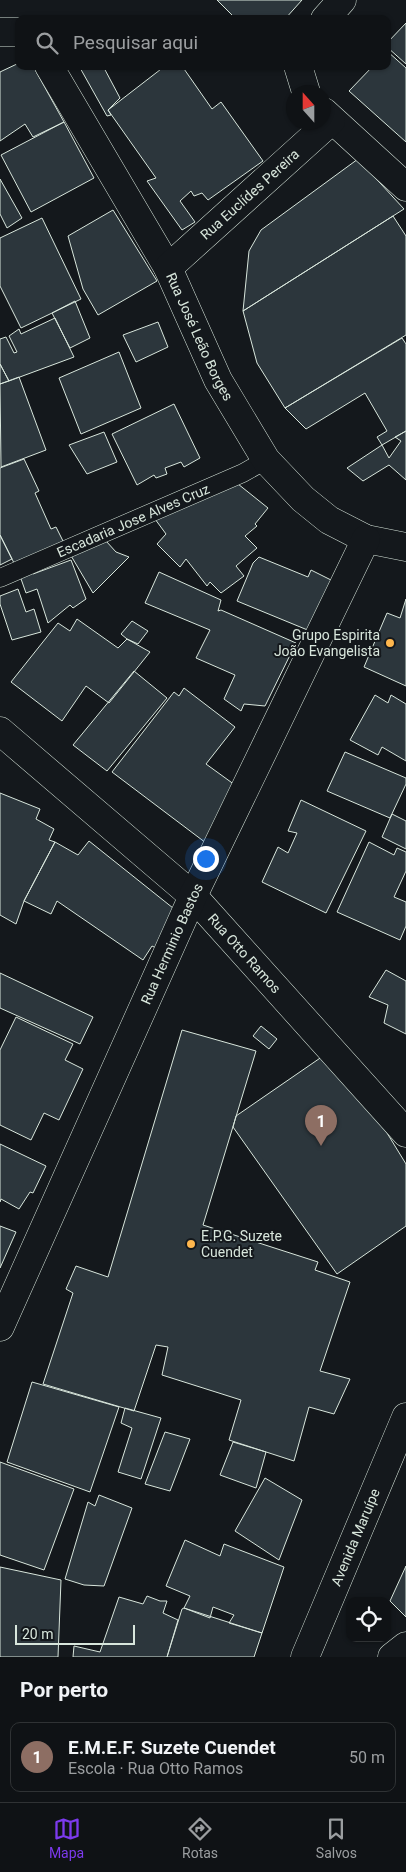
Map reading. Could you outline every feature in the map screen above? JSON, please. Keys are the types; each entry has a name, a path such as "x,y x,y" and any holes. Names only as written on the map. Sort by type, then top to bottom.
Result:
{"street":[{"path":"329,15 342,0"},
{"name":"Rua José Leão Borges","path":"51,70 168,268 218,380 266,460 303,499 329,520 366,539 406,546"},
{"path":"299,70 304,85"},
{"path":"331,121 406,187"},
{"name":"Rua Euclídes Pereira","path":"168,268 313,130"},
{"name":"Rua Herminio Bastos","path":"0,1327 193,896 366,539"},
{"name":"Rua Otto Ramos","path":"0,731 193,896 406,1133"},
{"name":"Avenida Maruípe","path":"305,1657 406,1417"},
{"path":"392,1657 406,1646"}],"lane":[{"name":"Escadaria Jose Alves Cruz","path":"0,578 243,473 266,460"}],"building":[{"path":"217,0 302,0 289,15 232,15"},
{"path":"406,23 406,64 391,51 391,39"},
{"path":"391,55 406,68 406,142 349,91 369,70 391,70"},
{"path":"15,65 15,70 35,70 64,122 33,137 25,124 0,141 0,72"},
{"path":"81,70 105,70 120,98 108,110 111,115 107,116"},
{"path":"160,70 185,70 212,109 221,102 263,161 208,200 202,193 194,196 191,191 180,201 195,222 182,230 147,181 156,178 108,110"},
{"path":"64,122 94,178 31,212 1,155"},
{"path":"358,159 404,209 243,311 249,251 261,230"},
{"path":"0,179 22,218 7,228 0,214"},
{"path":"113,210 157,281 98,315 83,289 68,236"},
{"path":"393,216 406,236 406,335 285,408 257,363 243,311"},
{"path":"42,218 81,299 21,328 0,286 0,238"},
{"path":"75,301 90,338 70,348 52,313"},
{"path":"55,318 74,357 9,381 0,364 0,339 6,337 14,353 17,352 9,336 19,329 21,334"},
{"path":"158,322 168,347 136,362 123,335"},
{"path":"402,338 406,344 406,431 382,445 377,437 387,431 365,393 306,429 285,408"},
{"path":"119,352 141,408 81,434 59,378"},
{"path":"0,364 9,381 0,384"},
{"path":"19,377 46,450 1,467 0,384"},
{"path":"174,404 200,458 184,467 181,462 165,468 167,474 156,478 154,475 137,485 112,434"},
{"path":"406,431 406,480 389,465 363,481 347,468 382,445 389,458 401,441 395,437"},
{"path":"104,432 117,462 87,474 69,445"},
{"path":"24,459 39,491 35,493 51,529 56,527 67,549 16,567 0,535 0,468"},
{"path":"238,484 268,508 255,524 257,526 245,536 257,548 236,566 244,576 221,593 210,582 207,586 186,559 180,567 157,544 166,534 155,519"},
{"path":"0,535 12,559 0,565"},
{"path":"106,541 116,552 129,557 93,593 70,554"},
{"path":"259,557 308,577 311,570 333,581 310,631 237,601 253,563"},
{"path":"71,560 86,599 73,608 70,605 48,623 37,589 26,593 20,576 32,571 33,574"},
{"path":"159,572 221,600 218,611 221,610 296,643 265,706 244,704 241,711 224,699 235,675 196,658 210,630 145,603"},
{"path":"18,589 26,612 34,609 41,632 12,640 0,604 0,596"},
{"name":"Grupo Espirita João Evangelista","path":"406,599 406,686 364,667 387,613 400,618"},
{"path":"77,619 118,648 127,639 150,652 109,703 86,686 62,721 11,682 58,623 70,631"},
{"path":"132,621 148,631 138,644 121,634"},
{"path":"134,671 167,698 107,771 73,745"},
{"path":"184,688 235,727 206,764 235,785 210,846 112,772 174,692 179,696"},
{"path":"375,695 388,703 391,695 406,704 406,761 382,747 378,755 350,740"},
{"path":"345,752 406,778 406,784 390,818 327,791"},
{"path":"0,793 40,809 36,819 54,829 49,840 55,842 24,901 16,924 0,915"},
{"path":"301,800 366,831 326,913 262,882 278,847 288,853 297,833 288,831"},
{"path":"392,814 406,821 406,849 382,837"},
{"path":"89,841 183,916 156,948 152,946 143,960 57,901 51,914 24,901 55,842 78,855"},
{"path":"369,842 394,855 397,848 406,852 406,871 394,897 406,902 406,926 400,940 337,912"},
{"path":"386,970 406,981 406,1034 384,1023 388,1005 369,997"},
{"path":"0,973 93,1017 80,1044 0,1008"},
{"path":"16,1017 73,1044 65,1060 83,1069 59,1120 44,1113 31,1140 0,1125 0,1050"},
{"path":"261,1026 277,1039 269,1049 253,1036"},
{"name":"E.P.G. Suzete Cuendet","path":"182,1030 256,1051 203,1225 318,1262 315,1270 350,1282 320,1371 350,1379 334,1414 309,1407 294,1461 229,1440 241,1400 162,1375 168,1347 156,1345 134,1411 43,1384 73,1293 66,1289 76,1266 108,1277"},
{"path":"326,1054 384,1128 406,1164 406,1226 337,1274 233,1127 236,1116"},
{"path":"0,1144 46,1166 33,1193 30,1192 19,1209 1,1199 0,1202"},
{"path":"0,1226 16,1232 0,1268"},
{"path":"32,1382 119,1407 90,1492 7,1462"},
{"path":"125,1408 161,1418 141,1479 118,1472 132,1428 121,1423"},
{"path":"165,1432 190,1439 170,1491 145,1484"},
{"path":"233,1442 266,1452 256,1488 220,1475"},
{"path":"0,1462 74,1489 44,1570 0,1555"},
{"path":"265,1478 302,1500 279,1560 235,1531"},
{"path":"99,1495 132,1508 104,1586 84,1585 65,1579 88,1502 95,1506"},
{"path":"185,1540 220,1556 224,1544 284,1567 262,1633 229,1623 234,1615 213,1607 210,1618 184,1608 190,1596 166,1586"},
{"path":"406,1566 406,1617 391,1602"},
{"path":"0,1567 61,1580 58,1657 0,1657"},
{"path":"147,1596 160,1601 167,1601 163,1613 178,1620 167,1657 73,1657 74,1646 100,1652 119,1597 143,1604"},
{"path":"184,1608 262,1633 254,1657 167,1657 182,1609"}],"place":[{"name":"Grupo Espirita João Evangelista","path":"390,643"},
{"name":"E.M.E.F. Suzete Cuendet","path":"321,1146"},
{"name":"E.P.G. Suzete Cuendet","path":"191,1244"}]}
